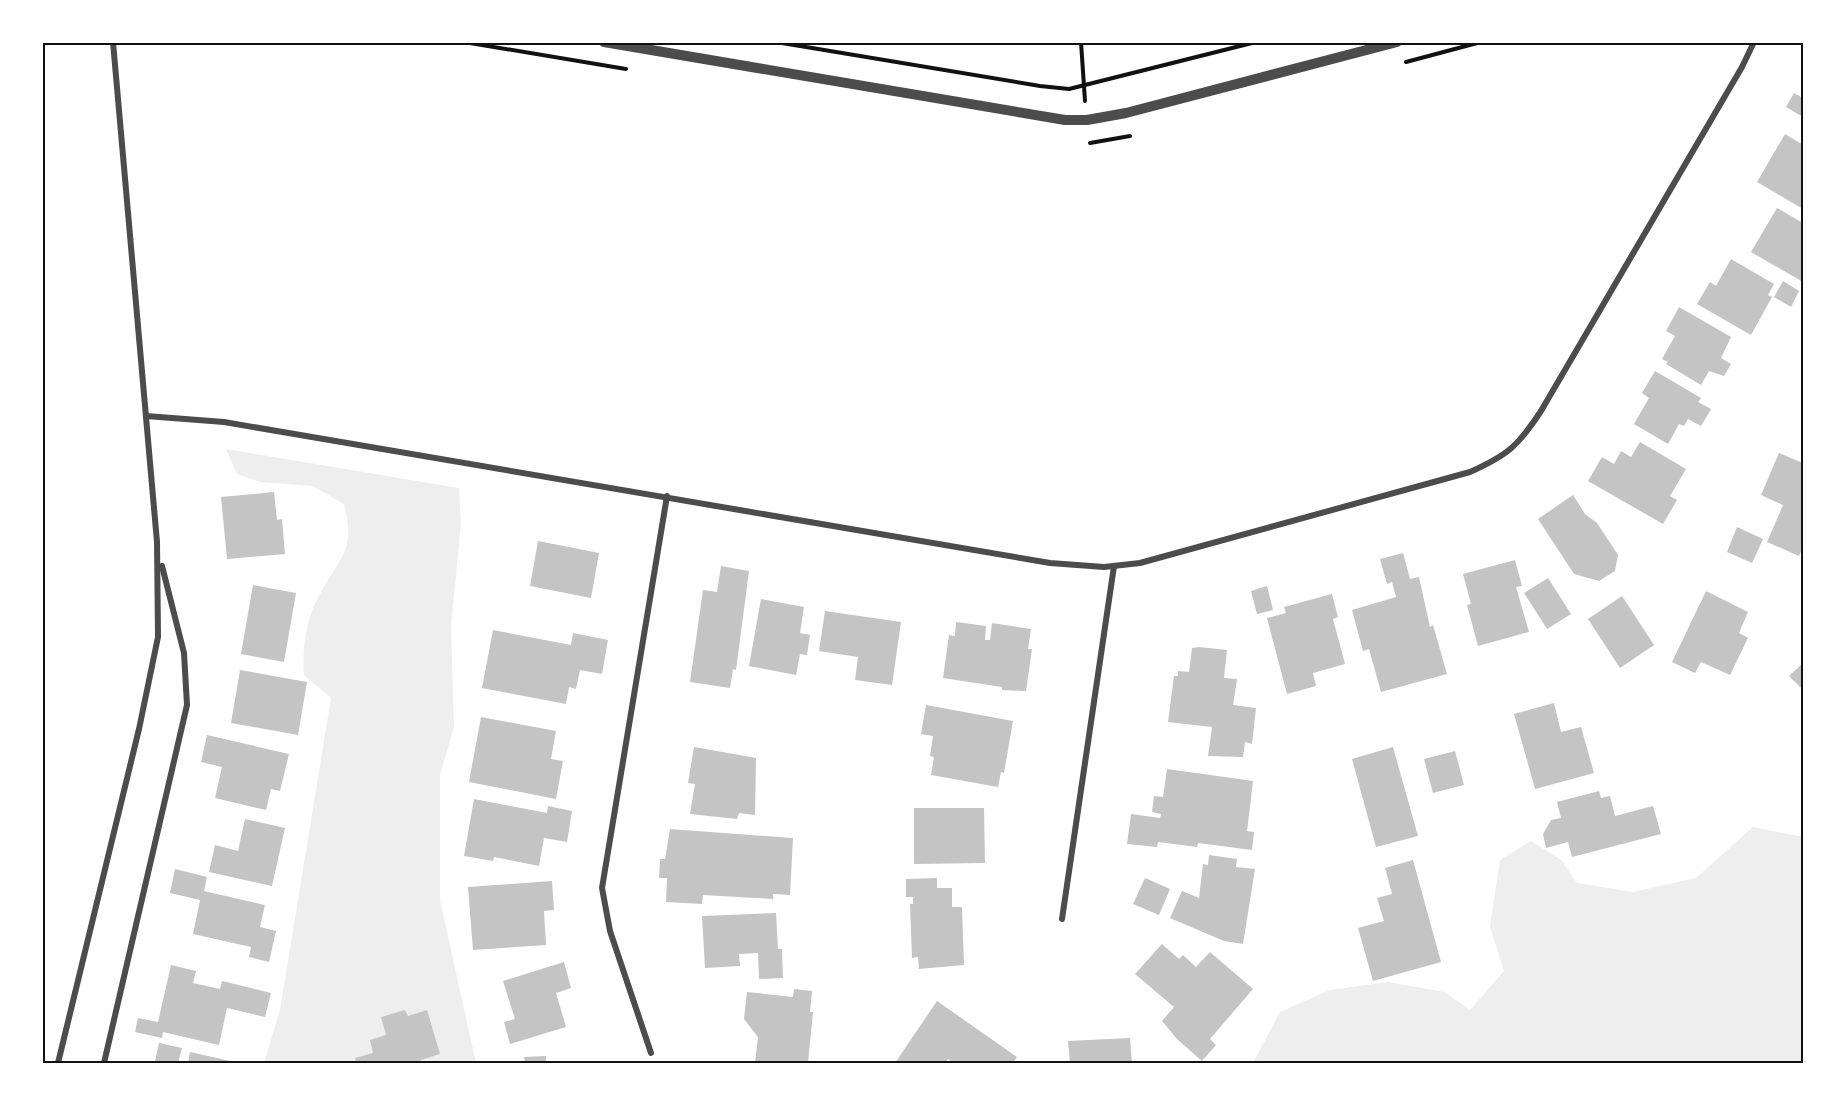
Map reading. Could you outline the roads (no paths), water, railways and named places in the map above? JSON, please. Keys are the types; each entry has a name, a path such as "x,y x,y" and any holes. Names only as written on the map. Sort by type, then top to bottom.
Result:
{"street":[{"path":"58,1063 150,683 158,637 157,542 112,42"},
{"path":"604,42 1037,117 1087,120 1126,113 1396,42"},
{"path":"146,416 224,422 1050,562 1114,566 1152,560 1459,476 1501,458 1522,440 1541,411 1754,42"},
{"path":"651,1053 607,919 602,888 667,496"},
{"path":"104,1063 187,705 184,653 157,542"},
{"path":"1062,919 1114,566"}]}
